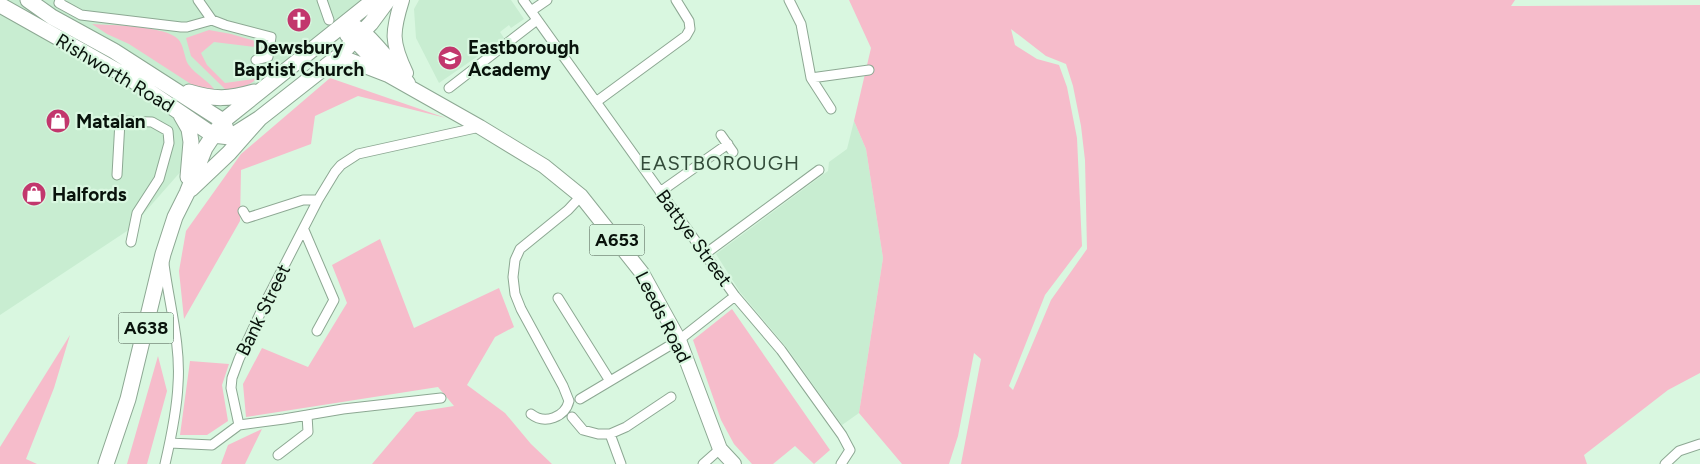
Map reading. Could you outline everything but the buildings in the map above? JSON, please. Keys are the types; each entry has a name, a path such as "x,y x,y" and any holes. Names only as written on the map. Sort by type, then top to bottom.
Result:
{"highway":[{"name":"Rishworth Road","path":"28,0 52,17 114,51 223,121"},
{"name":"A638","path":"106,464 128,399 163,254 175,217 205,148 223,121 374,0"},
{"name":"A638","path":"230,137 260,118 339,56 388,0"},
{"name":"Rishworth Road","path":"0,5 128,77 213,135 230,137"},
{"path":"168,86 208,98 234,98 260,91"},
{"path":"179,112 189,129 191,142 187,193"},
{"name":"A638","path":"187,193 226,156 260,118"},
{"path":"223,121 230,137 226,156"}],"main road":[{"path":"402,0 393,34 398,57 415,91"},
{"name":"Leeds Road","path":"344,25 356,27 358,36 388,76"},
{"name":"Leeds Road","path":"358,36 374,43 415,91"},
{"name":"Leeds Road","path":"339,56 388,76 480,127 544,166 581,196 642,273 679,340 720,449 734,464"}],"street":[{"path":"60,0 58,3 81,15 187,27 212,20"},
{"path":"198,0 212,20 271,37 268,58 256,60"},
{"path":"322,0 328,20"},
{"name":"Battye Street","path":"523,0 735,296 781,350 842,434 850,450 841,464"},
{"path":"531,11 547,0"},
{"path":"596,102 686,36 690,29 690,20 676,0"},
{"path":"789,0 801,24 811,78 831,108"},
{"path":"449,88 537,20"},
{"path":"811,78 869,70"},
{"path":"817,106 825,99"},
{"path":"117,175 120,120 152,122 168,131 169,143 159,179 137,214 131,242"},
{"name":"Bank Street","path":"239,425 231,388 232,378 239,359 265,303 318,200 335,172 341,165 358,154 480,127"},
{"path":"660,192 730,148 721,136"},
{"path":"705,254 819,170"},
{"path":"531,414 536,418 554,418 565,411 569,400 564,386 540,340 525,318 518,301 513,284 515,260 520,249 568,210 581,196"},
{"path":"243,210 246,218 303,200 318,200"},
{"path":"304,230 334,300 318,331"},
{"path":"163,254 168,298 176,338 178,383 170,443 165,464"},
{"path":"580,399 679,340 735,296"},
{"path":"558,298 610,381"},
{"path":"572,417 583,430 598,434 610,434 626,427 671,397"},
{"path":"170,443 212,445 239,425 343,409 441,398"},
{"path":"278,455 308,432 307,416"},
{"path":"610,434 621,464"},
{"path":"1665,464 1680,451 1700,444"},
{"path":"703,464 720,449"}],"shaded area":[{"path":"0,0 374,0 213,135 130,229 0,315"},
{"name":"Eastborough Academy","path":"419,0 511,0 524,19 511,28 509,25 500,32 504,38 439,83 416,38 414,9"},
{"path":"849,0 1515,0 1511,6 1700,5 1700,373 1668,390 1584,455 1587,464 961,464 981,359 974,353 958,436 949,464 902,464 859,413 883,258 866,149 854,121 871,48","holes":["1011,29 1046,56 1066,64 1073,86 1085,160 1087,249 1051,300 1013,390 1009,386 1045,295 1082,246 1077,138 1067,87 1059,65 1037,59 1015,45"]},
{"path":"92,24 137,27 162,31 172,35 180,42 188,64 217,94 194,86 129,44 107,34"},
{"path":"209,30 259,42 263,51 255,52 255,47 214,42 201,53 207,65 225,83 254,79 250,66 266,65 267,69 261,71 251,83 226,90 191,56 186,38"},
{"path":"330,78 446,118 358,96 315,116 311,144 241,170 240,221 184,319 179,271 186,231 241,154"},
{"path":"854,121 866,149 883,258 859,413 842,425 787,348 740,292 716,254 828,171 829,162 847,149"},
{"path":"380,239 414,328 499,288 514,327 495,337 467,385 505,413 531,444 552,464 372,464 416,412 454,406 438,387 246,417 243,384 262,348 308,367 347,303 332,265"},
{"path":"732,309 830,450 814,464 795,446 773,464 752,464 734,444 721,420 693,340"},
{"path":"70,335 54,388 26,459 37,464 0,464 0,447"},
{"path":"158,356 167,391 147,464 127,464"},
{"path":"190,361 229,364 222,385 228,421 207,435 180,435"},
{"path":"262,429 245,464 221,464 228,445"}],"place":[{"name":"Dewsbury Baptist Church","path":"299,20"},
{"name":"Eastborough Academy","path":"450,58"},
{"name":"Matalan","path":"58,121"},
{"name":"Halfords","path":"34,194"}],"district":[{"name":"EASTBOROUGH","path":"720,163"}]}
